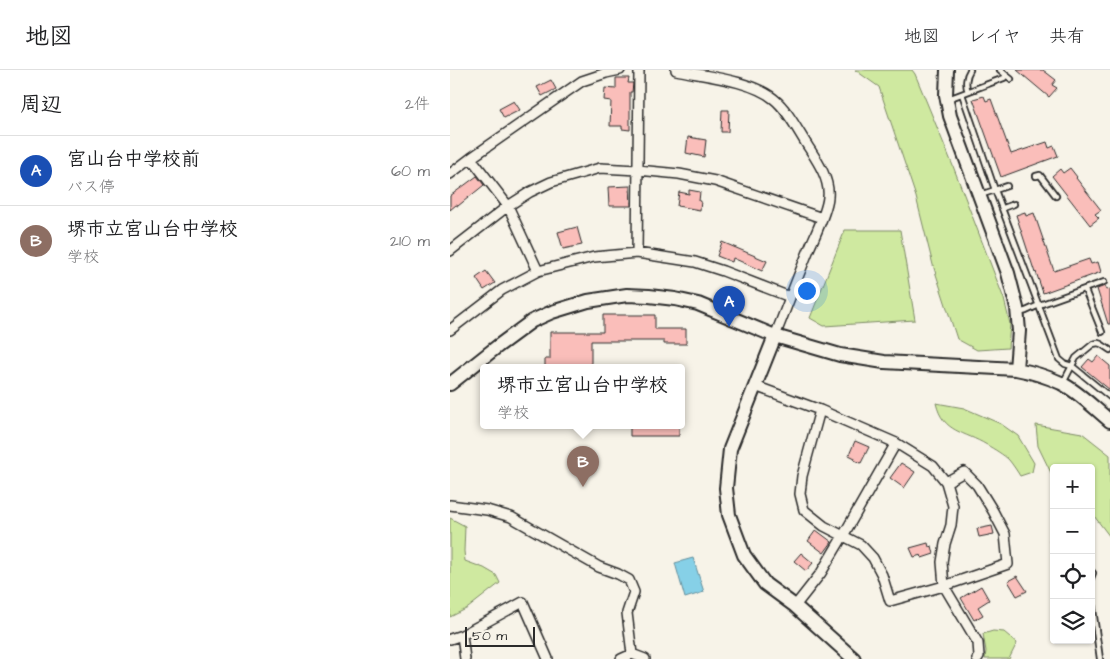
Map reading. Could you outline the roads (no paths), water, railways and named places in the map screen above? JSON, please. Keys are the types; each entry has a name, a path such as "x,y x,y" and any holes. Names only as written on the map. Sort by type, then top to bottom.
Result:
{"street":[{"path":"450,174 582,80 606,72 620,70"},
{"path":"637,253 639,70"},
{"path":"676,70 739,83 757,89 774,99 820,164 826,180 828,196 822,218 730,449 726,488 729,515 744,555 765,584 795,606 854,659"},
{"path":"944,72 950,116 1008,273 1018,313 1019,331 1016,369"},
{"path":"471,158 508,206 538,272"},
{"path":"450,251 508,206 530,192 551,182 600,168 679,174 714,181 822,218"},
{"path":"450,330 502,290 538,272 594,256 637,253 695,262 724,271 790,297"},
{"path":"450,384 532,321 588,300 627,295 649,296 698,304 776,336 840,355 884,362 1016,369 1037,373 1062,384 1110,421"},
{"path":"755,386 820,410 896,443 933,466 946,482 953,506 951,525 942,562 944,586 978,643 979,656 977,659"},
{"path":"820,410 802,476 800,494 804,510 824,526 861,545 873,558 882,575 890,601 944,586 1008,564 1005,534 977,485 964,472 946,482"},
{"path":"795,606 821,573 896,443"},
{"path":"450,505 487,510 511,518 598,567 629,580 634,592 627,613 632,654"},
{"path":"450,639 462,635 523,602 548,659"},
{"path":"462,635 465,659"},
{"path":"621,659 632,654 645,659"}],"lane":[{"path":"968,92 966,86 970,70"},
{"path":"1000,70 1011,79"},
{"path":"947,99 1004,78 1006,75"},
{"path":"962,94 1059,359 1065,364 1072,366 1110,397"},
{"path":"1036,176 1040,175 1050,192 1056,196"},
{"path":"979,195 1007,186"},
{"path":"1003,208 1014,204"},
{"path":"1018,313 1026,312 1039,305 1086,290 1104,282"},
{"path":"1086,290 1102,332"},
{"path":"1062,384 1076,358 1093,344 1101,344 1110,350"},
{"path":"1092,599 1100,659"}],"water":[{"path":"693,558 704,592 685,598 675,563"}],"place":[{"name":"宮山台中学校前","path":"729,327"},
{"name":"堺市立宮山台中学校","path":"583,487"}]}
